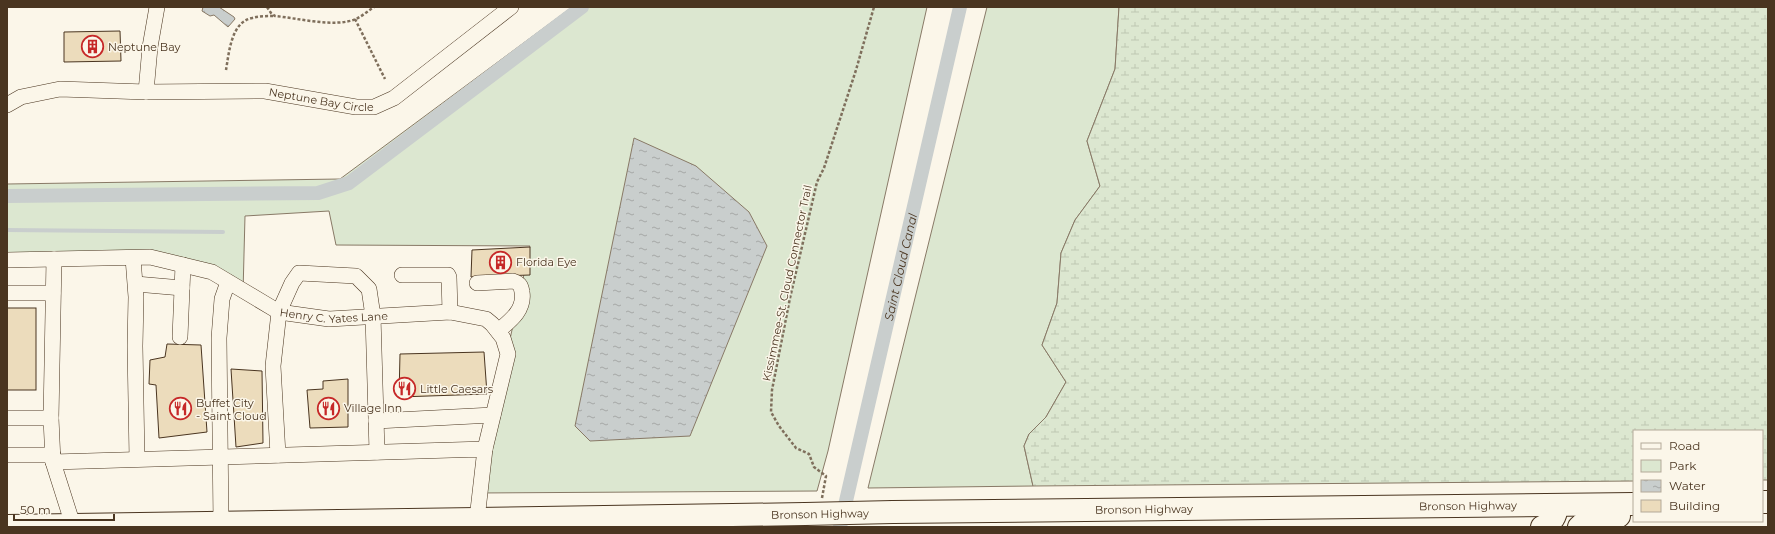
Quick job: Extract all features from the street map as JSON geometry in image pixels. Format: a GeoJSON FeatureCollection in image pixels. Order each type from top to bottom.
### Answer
{"type":"FeatureCollection","features":[{"type":"Feature","properties":{"kind":"highway","name":"Bronson Highway"},"geometry":{"type":"LineString","coordinates":[[7,526],[221,523],[474,523],[893,512],[1633,504]]}},
{"type":"Feature","properties":{"kind":"highway"},"geometry":{"type":"LineString","coordinates":[[1542,527],[1550,523],[1556,515],[1557,505]]}},
{"type":"Feature","properties":{"kind":"highway"},"geometry":{"type":"LineString","coordinates":[[1072,527],[1118,510]]}},
{"type":"Feature","properties":{"kind":"highway"},"geometry":{"type":"LineString","coordinates":[[1579,527],[1584,522],[1596,516],[1633,516]]}},
{"type":"Feature","properties":{"kind":"street"},"geometry":{"type":"LineString","coordinates":[[146,92],[150,47],[157,7]]}},
{"type":"Feature","properties":{"kind":"street","name":"Neptune Bay Circle"},"geometry":{"type":"LineString","coordinates":[[7,105],[21,97],[60,90],[146,92],[265,91],[356,107],[374,107],[394,98],[511,7]]}},
{"type":"Feature","properties":{"kind":"street","name":"Henry C. Yates Lane"},"geometry":{"type":"LineString","coordinates":[[7,260],[150,257],[212,272],[279,312],[329,319],[450,312],[486,319],[498,331],[508,354],[485,448],[474,523]]}},
{"type":"Feature","properties":{"kind":"street"},"geometry":{"type":"LineString","coordinates":[[133,258],[136,284],[137,459]]}},
{"type":"Feature","properties":{"kind":"street"},"geometry":{"type":"LineString","coordinates":[[54,260],[50,418],[53,458],[72,526]]}},
{"type":"Feature","properties":{"kind":"street"},"geometry":{"type":"LineString","coordinates":[[180,337],[183,266]]}},
{"type":"Feature","properties":{"kind":"street"},"geometry":{"type":"LineString","coordinates":[[278,455],[273,366],[279,312],[292,283],[299,273],[356,276],[369,289],[373,316],[377,452]]}},
{"type":"Feature","properties":{"kind":"street"},"geometry":{"type":"LineString","coordinates":[[402,275],[448,275],[450,312]]}},
{"type":"Feature","properties":{"kind":"street"},"geometry":{"type":"LineString","coordinates":[[477,284],[513,281],[518,282],[520,286],[523,298],[518,312],[498,331]]}},
{"type":"Feature","properties":{"kind":"street"},"geometry":{"type":"LineString","coordinates":[[221,523],[218,338],[222,299],[228,282]]}},
{"type":"Feature","properties":{"kind":"street"},"geometry":{"type":"LineString","coordinates":[[136,284],[182,288]]}},
{"type":"Feature","properties":{"kind":"street"},"geometry":{"type":"LineString","coordinates":[[7,293],[53,293]]}},
{"type":"Feature","properties":{"kind":"street"},"geometry":{"type":"LineString","coordinates":[[376,421],[493,415]]}},
{"type":"Feature","properties":{"kind":"street"},"geometry":{"type":"LineString","coordinates":[[7,418],[50,418]]}},
{"type":"Feature","properties":{"kind":"street"},"geometry":{"type":"LineString","coordinates":[[7,455],[53,458],[137,459],[485,448]]}},
{"type":"Feature","properties":{"kind":"path"},"geometry":{"type":"LineString","coordinates":[[267,7],[274,16]]}},
{"type":"Feature","properties":{"kind":"path"},"geometry":{"type":"LineString","coordinates":[[226,70],[231,43],[239,26],[245,20],[274,16],[314,21],[342,22],[355,19],[374,7]]}},
{"type":"Feature","properties":{"kind":"path","name":"Kissimmee-St. Cloud Connector Trail"},"geometry":{"type":"LineString","coordinates":[[826,476],[814,467],[809,454],[796,448],[779,426],[771,412],[772,390],[790,298],[817,182],[827,160],[856,70],[874,7]]}},
{"type":"Feature","properties":{"kind":"path"},"geometry":{"type":"LineString","coordinates":[[355,19],[385,79]]}},
{"type":"Feature","properties":{"kind":"green space"},"geometry":{"type":"Polygon","coordinates":[[[572,7],[927,7],[828,451],[817,491],[477,493],[530,246],[336,245],[329,211],[245,216],[243,293],[181,259],[7,263],[7,184],[340,179],[572,7]]]}},
{"type":"Feature","properties":{"kind":"green space"},"geometry":{"type":"Polygon","coordinates":[[[987,7],[1119,7],[1115,69],[1087,141],[1100,186],[1075,220],[1061,253],[1057,303],[1042,345],[1066,382],[1046,417],[1029,434],[1024,446],[1033,486],[868,488],[987,7]]]}},
{"type":"Feature","properties":{"kind":"green space"},"geometry":{"type":"Polygon","coordinates":[[[1119,7],[1768,7],[1768,480],[1763,480],[1763,430],[1633,430],[1633,481],[1033,486],[1024,446],[1029,434],[1046,417],[1066,382],[1042,345],[1057,303],[1061,253],[1075,220],[1100,186],[1087,141],[1115,69],[1119,7]]]}},
{"type":"Feature","properties":{"kind":"water"},"geometry":{"type":"Polygon","coordinates":[[[203,7],[219,7],[235,19],[228,27],[214,15],[210,16],[202,11],[203,7]]]}},
{"type":"Feature","properties":{"kind":"water"},"geometry":{"type":"Polygon","coordinates":[[[634,138],[696,166],[749,212],[767,246],[690,436],[590,441],[575,426],[634,138]]]}},
{"type":"Feature","properties":{"kind":"building","name":"Neptune Bay"},"geometry":{"type":"Polygon","coordinates":[[[120,31],[121,61],[64,62],[64,32],[120,31]]]}},
{"type":"Feature","properties":{"kind":"building","name":"Florida Eye"},"geometry":{"type":"Polygon","coordinates":[[[530,247],[530,275],[471,277],[472,250],[530,247]]]}},
{"type":"Feature","properties":{"kind":"building"},"geometry":{"type":"Polygon","coordinates":[[[7,308],[36,308],[36,390],[7,390],[7,308]]]}},
{"type":"Feature","properties":{"kind":"building","name":"Buffet City - Saint Cloud"},"geometry":{"type":"Polygon","coordinates":[[[167,344],[201,345],[207,432],[159,438],[156,385],[149,384],[150,360],[165,357],[167,344]]]}},
{"type":"Feature","properties":{"kind":"building"},"geometry":{"type":"Polygon","coordinates":[[[484,352],[487,394],[399,397],[400,354],[484,352]]]}},
{"type":"Feature","properties":{"kind":"building"},"geometry":{"type":"Polygon","coordinates":[[[231,369],[262,371],[263,443],[236,447],[231,369]]]}},
{"type":"Feature","properties":{"kind":"building","name":"Village Inn"},"geometry":{"type":"Polygon","coordinates":[[[348,379],[348,427],[310,428],[307,390],[323,389],[323,381],[348,379]]]}},
{"type":"Feature","properties":{"kind":"waterway"},"geometry":{"type":"LineString","coordinates":[[7,196],[318,193],[349,183],[582,7]]}},
{"type":"Feature","properties":{"kind":"waterway","name":"Saint Cloud Canal"},"geometry":{"type":"LineString","coordinates":[[840,527],[960,7]]}},
{"type":"Feature","properties":{"kind":"waterway"},"geometry":{"type":"LineString","coordinates":[[7,230],[223,232]]}},
{"type":"Feature","properties":{"kind":"place","name":"Neptune Bay"},"geometry":{"type":"Point","coordinates":[92,47]}},
{"type":"Feature","properties":{"kind":"place","name":"Florida Eye"},"geometry":{"type":"Point","coordinates":[501,262]}},
{"type":"Feature","properties":{"kind":"place","name":"Little Caesars"},"geometry":{"type":"Point","coordinates":[405,389]}},
{"type":"Feature","properties":{"kind":"place","name":"Village Inn"},"geometry":{"type":"Point","coordinates":[328,408]}},
{"type":"Feature","properties":{"kind":"place","name":"Buffet City - Saint Cloud"},"geometry":{"type":"Point","coordinates":[181,409]}}]}
